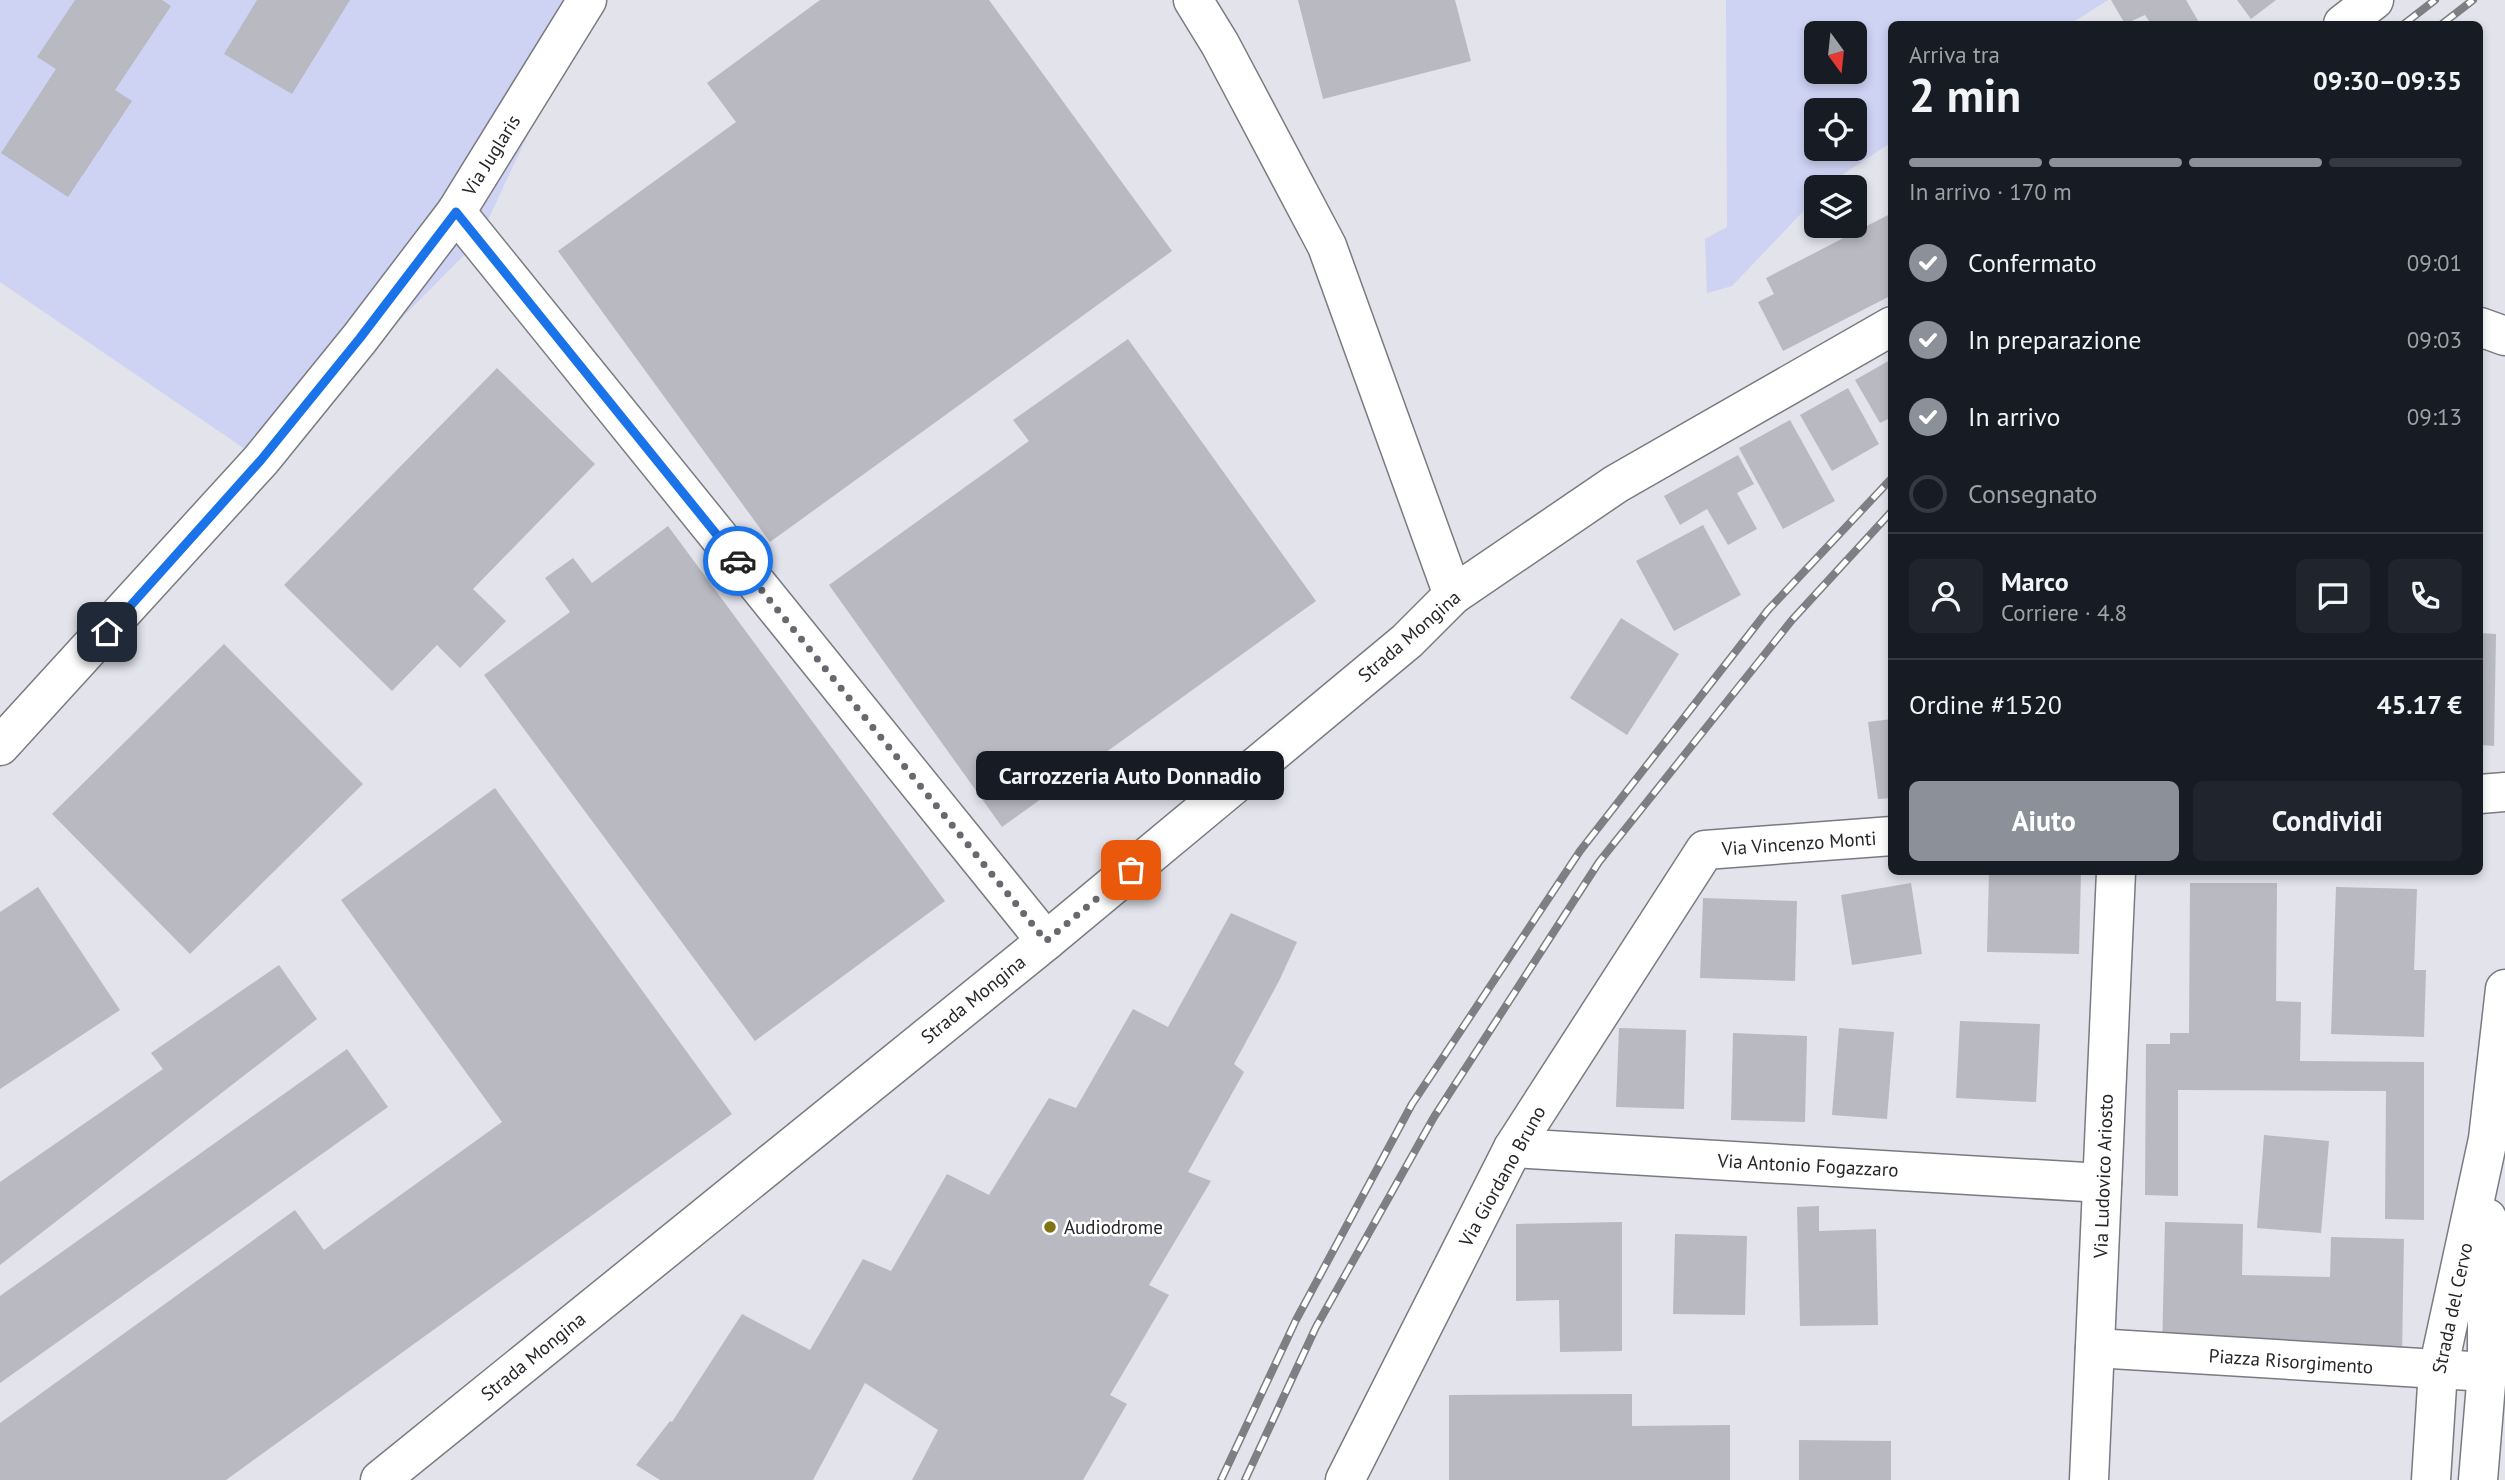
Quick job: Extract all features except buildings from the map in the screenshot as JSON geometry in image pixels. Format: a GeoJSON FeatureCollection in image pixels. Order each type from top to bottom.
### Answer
{"type":"FeatureCollection","features":[{"type":"Feature","properties":{"kind":"street","name":"Via Juglaris"},"geometry":{"type":"LineString","coordinates":[[0,746],[107,632],[261,460],[360,338],[456,212],[587,0]]}},
{"type":"Feature","properties":{"kind":"street"},"geometry":{"type":"LineString","coordinates":[[1193,0],[1220,44],[1327,247],[1453,595]]}},
{"type":"Feature","properties":{"kind":"street"},"geometry":{"type":"LineString","coordinates":[[2347,21],[2374,0]]}},
{"type":"Feature","properties":{"kind":"street"},"geometry":{"type":"LineString","coordinates":[[456,212],[1046,941]]}},
{"type":"Feature","properties":{"kind":"street","name":"Strada Mongina"},"geometry":{"type":"LineString","coordinates":[[380,1480],[1046,941],[1407,641],[1453,595],[1616,484],[1888,328]]}},
{"type":"Feature","properties":{"kind":"street"},"geometry":{"type":"LineString","coordinates":[[2483,328],[2505,336]]}},
{"type":"Feature","properties":{"kind":"street"},"geometry":{"type":"LineString","coordinates":[[2483,794],[2505,792]]}},
{"type":"Feature","properties":{"kind":"street","name":"Via Vincenzo Monti"},"geometry":{"type":"LineString","coordinates":[[1705,850],[1888,836]]}},
{"type":"Feature","properties":{"kind":"street","name":"Via Giordano Bruno"},"geometry":{"type":"LineString","coordinates":[[1345,1480],[1513,1148],[1705,850]]}},
{"type":"Feature","properties":{"kind":"street","name":"Via Ludovico Ariosto"},"geometry":{"type":"LineString","coordinates":[[2089,1480],[2116,875]]}},
{"type":"Feature","properties":{"kind":"street","name":"Strada del Cervo"},"geometry":{"type":"LineString","coordinates":[[2431,1480],[2438,1370],[2487,1139],[2505,989]]}},
{"type":"Feature","properties":{"kind":"street","name":"Strada del Cervo"},"geometry":{"type":"LineString","coordinates":[[2487,1139],[2488,1467]]}},
{"type":"Feature","properties":{"kind":"street","name":"Via Antonio Fogazzaro"},"geometry":{"type":"LineString","coordinates":[[1513,1148],[2102,1183]]}},
{"type":"Feature","properties":{"kind":"street","name":"Piazza Risorgimento"},"geometry":{"type":"LineString","coordinates":[[2095,1348],[2487,1371]]}},
{"type":"Feature","properties":{"kind":"shaded area"},"geometry":{"type":"Polygon","coordinates":[[[0,0],[591,0],[478,241],[261,460],[0,282],[0,0]]]}},
{"type":"Feature","properties":{"kind":"shaded area"},"geometry":{"type":"Polygon","coordinates":[[[1726,0],[2108,0],[2075,21],[1888,21],[1888,145],[1867,159],[1867,98],[1804,98],[1804,161],[1863,161],[1842,175],[1804,175],[1804,211],[1732,286],[1707,293],[1705,239],[1727,227],[1726,0]]]}},
{"type":"Feature","properties":{"kind":"railway"},"geometry":{"type":"LineString","coordinates":[[2408,21],[2435,0]]}},
{"type":"Feature","properties":{"kind":"railway"},"geometry":{"type":"LineString","coordinates":[[2446,21],[2473,0]]}},
{"type":"Feature","properties":{"kind":"railway"},"geometry":{"type":"LineString","coordinates":[[1221,1480],[1296,1320],[1412,1104],[1580,851],[1768,610],[1888,482]]}},
{"type":"Feature","properties":{"kind":"railway"},"geometry":{"type":"LineString","coordinates":[[1245,1480],[1316,1327],[1434,1117],[1599,862],[1792,620],[1888,515]]}},
{"type":"Feature","properties":{"kind":"way so far"},"geometry":{"type":"LineString","coordinates":[[738,561],[1046,941],[1131,870]]}},
{"type":"Feature","properties":{"kind":"place","name":"Carrozzeria Auto Donnadio"},"geometry":{"type":"Point","coordinates":[1131,870]}},
{"type":"Feature","properties":{"kind":"place","name":"Audiodrome"},"geometry":{"type":"Point","coordinates":[1050,1227]}},
{"type":"Feature","properties":{"kind":"route"},"geometry":{"type":"LineString","coordinates":[[107,632],[261,460],[360,338],[456,212],[738,561]]}}]}
